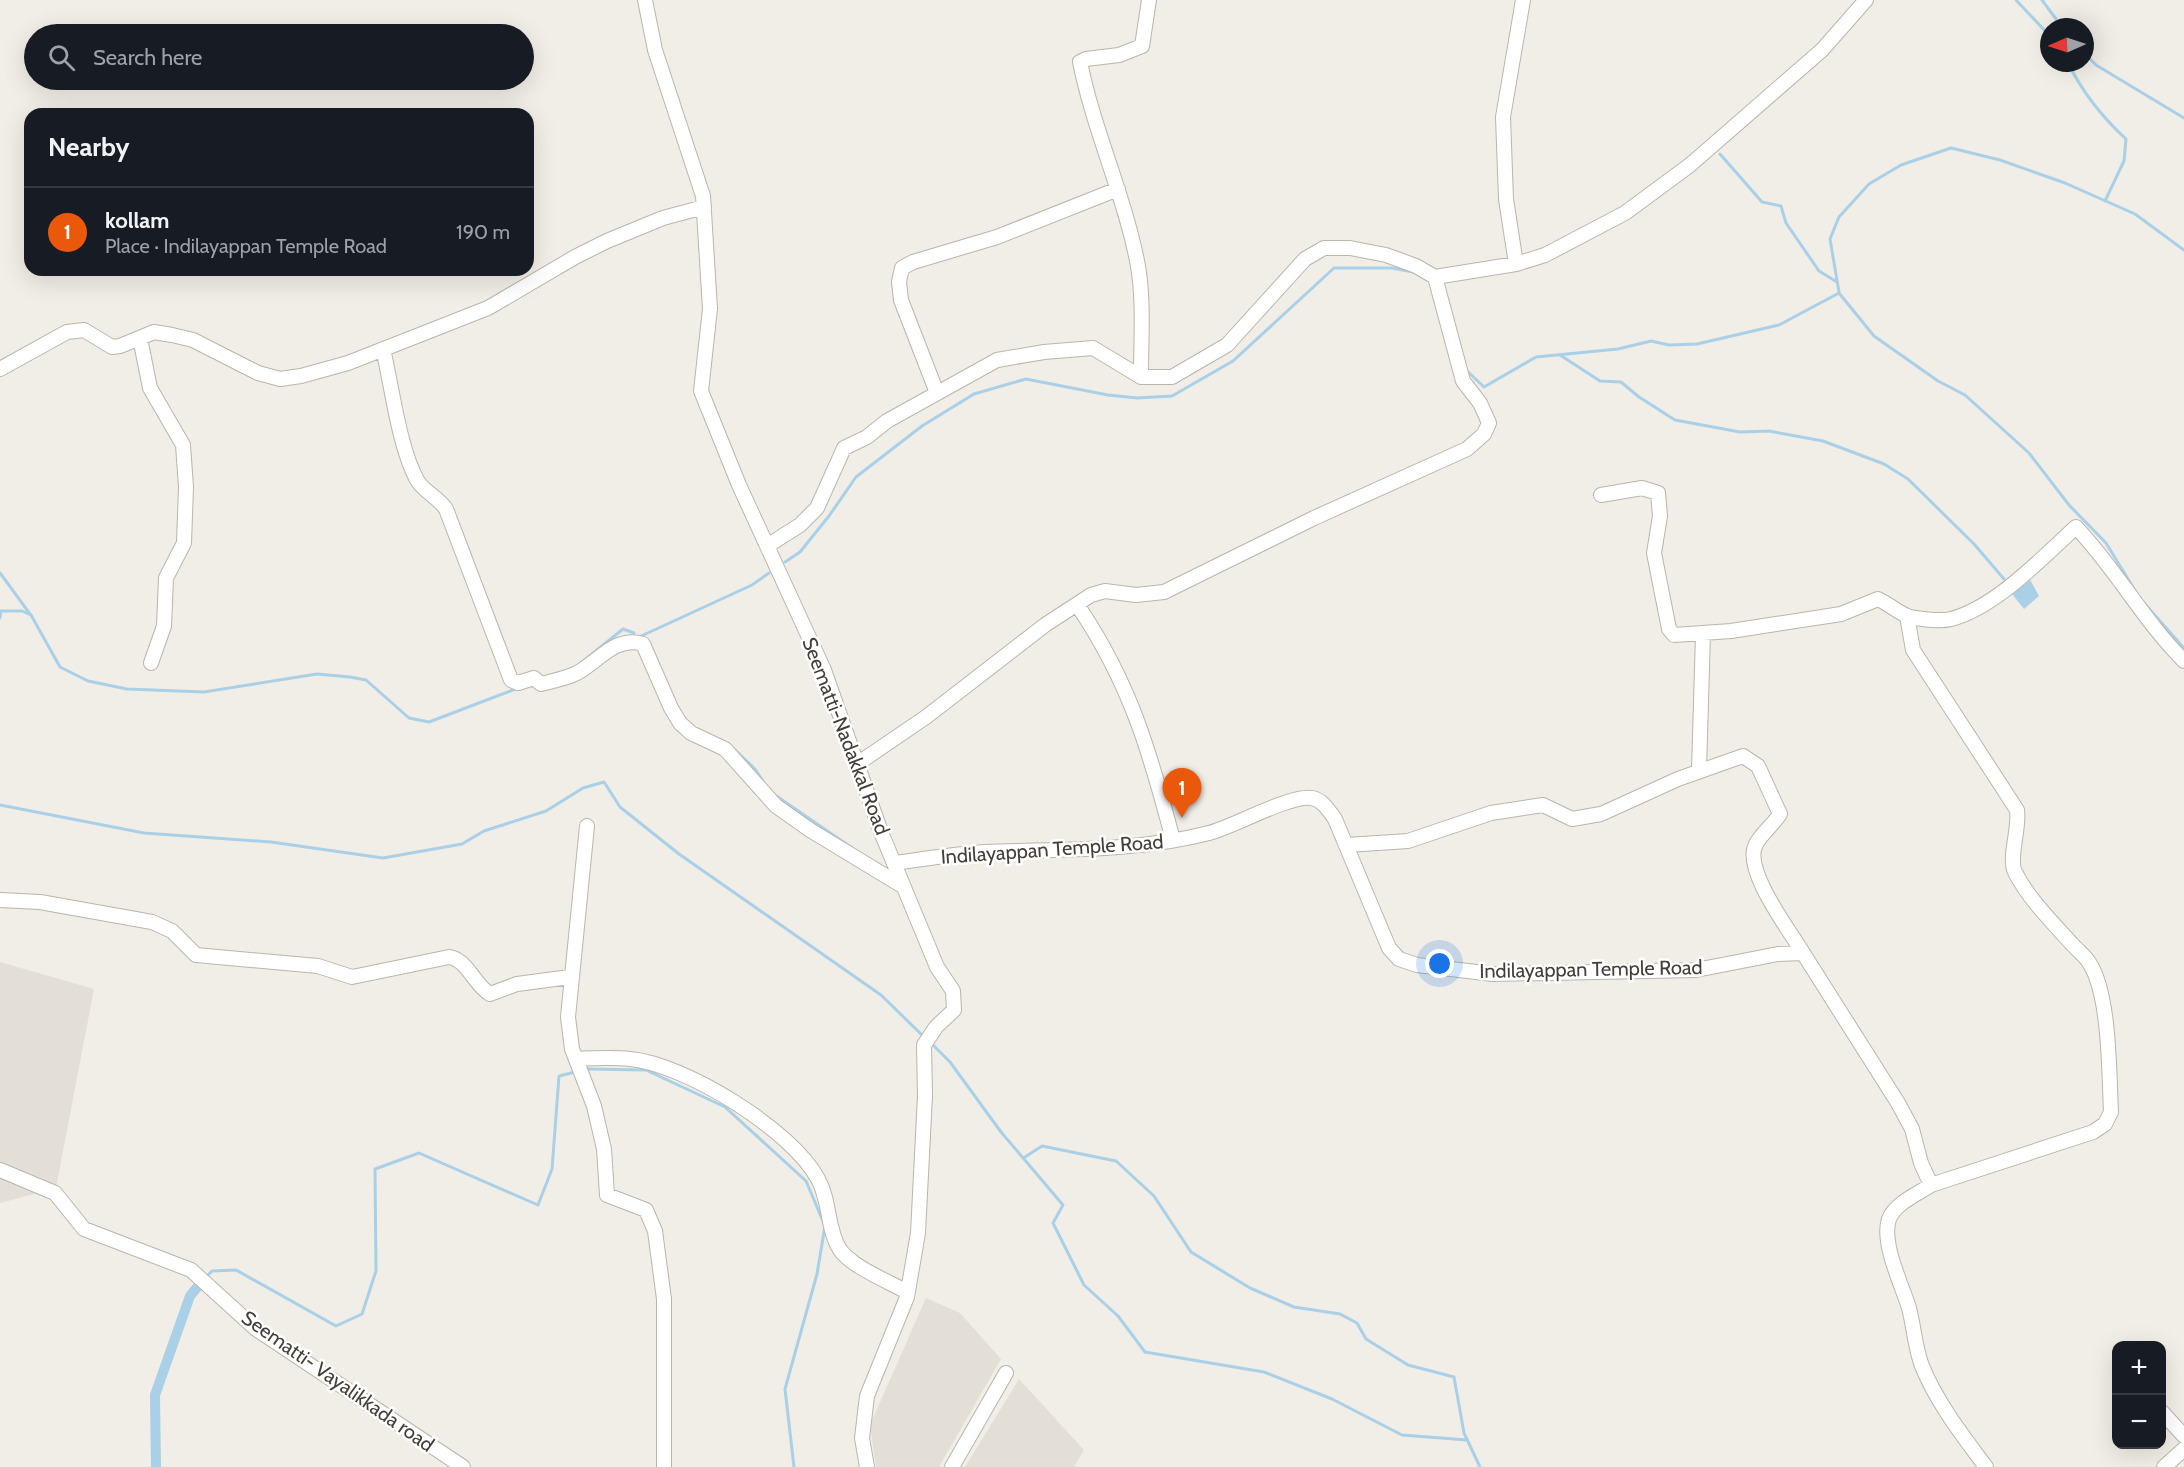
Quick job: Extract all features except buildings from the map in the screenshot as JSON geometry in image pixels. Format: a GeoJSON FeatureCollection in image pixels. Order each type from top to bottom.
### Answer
{"type":"FeatureCollection","features":[{"type":"Feature","properties":{"kind":"street","name":"Seematti-Nadakkal Road"},"geometry":{"type":"LineString","coordinates":[[645,0],[655,50],[703,196],[710,309],[701,391],[767,546],[824,670],[894,863],[938,967],[953,991],[954,1010],[936,1028],[924,1045],[926,1096],[918,1233],[908,1292],[867,1396],[862,1438],[867,1467]]}},
{"type":"Feature","properties":{"kind":"street"},"geometry":{"type":"LineString","coordinates":[[1141,376],[1141,309],[1138,267],[1118,189],[1087,100],[1080,62],[1086,59],[1119,55],[1142,46],[1149,0]]}},
{"type":"Feature","properties":{"kind":"street"},"geometry":{"type":"LineString","coordinates":[[1516,264],[1506,199],[1503,117],[1523,0]]}},
{"type":"Feature","properties":{"kind":"street"},"geometry":{"type":"LineString","coordinates":[[767,546],[800,525],[817,508],[844,448],[997,360],[1044,352],[1093,348],[1141,376],[1172,377],[1227,345],[1305,259],[1324,248],[1350,248],[1386,255],[1416,266],[1435,278],[1516,264],[1545,255],[1625,213],[1690,165],[1822,50],[1866,0]]}},
{"type":"Feature","properties":{"kind":"street"},"geometry":{"type":"LineString","coordinates":[[937,393],[901,300],[899,282],[902,268],[913,262],[997,237],[1118,189]]}},
{"type":"Feature","properties":{"kind":"street"},"geometry":{"type":"LineString","coordinates":[[0,369],[67,332],[76,330],[90,332],[112,347],[154,332],[193,340],[258,373],[280,379],[348,363],[488,308],[575,257],[663,218],[704,207]]}},
{"type":"Feature","properties":{"kind":"street"},"geometry":{"type":"LineString","coordinates":[[857,764],[926,717],[1045,625],[1092,596],[1105,591],[1136,596],[1164,592],[1314,518],[1467,449],[1484,434],[1489,423],[1480,403],[1462,381],[1435,278]]}},
{"type":"Feature","properties":{"kind":"street"},"geometry":{"type":"LineString","coordinates":[[140,338],[150,388],[183,446],[186,487],[184,543],[166,578],[164,626],[151,663]]}},
{"type":"Feature","properties":{"kind":"street"},"geometry":{"type":"LineString","coordinates":[[383,349],[408,457],[418,482],[437,496],[446,509],[511,680],[518,683],[534,678],[541,684],[577,673],[626,641],[643,644],[680,723],[691,733],[725,749],[769,798],[793,818],[904,887]]}},
{"type":"Feature","properties":{"kind":"street"},"geometry":{"type":"LineString","coordinates":[[1601,495],[1642,488],[1658,493],[1660,516],[1654,554],[1669,629],[1674,635],[1703,634],[1841,614],[1878,599],[1907,616],[1948,620],[1962,616],[1991,599],[2034,566],[2076,527],[2104,557],[2156,633],[2184,661]]}},
{"type":"Feature","properties":{"kind":"street"},"geometry":{"type":"LineString","coordinates":[[1078,606],[1106,646],[1126,692],[1148,747],[1173,840]]}},
{"type":"Feature","properties":{"kind":"street"},"geometry":{"type":"LineString","coordinates":[[1907,616],[1913,650],[2017,810],[2019,823],[2013,871],[2045,913],[2090,964],[2098,983],[2105,1024],[2111,1112],[2105,1124],[2093,1132],[1931,1185],[1901,1205],[1890,1217],[1887,1227],[1891,1252],[1908,1307],[1922,1365],[1954,1423],[1986,1467]]}},
{"type":"Feature","properties":{"kind":"street"},"geometry":{"type":"LineString","coordinates":[[1699,770],[1703,634]]}},
{"type":"Feature","properties":{"kind":"street"},"geometry":{"type":"LineString","coordinates":[[1347,845],[1408,841],[1491,813],[1543,806],[1572,819],[1600,814],[1699,770],[1743,756],[1758,766],[1780,814],[1756,844],[1754,856],[1757,876],[1898,1103],[1912,1129],[1921,1163],[1931,1185]]}},
{"type":"Feature","properties":{"kind":"street","name":"Indilayappan Temple Road"},"geometry":{"type":"LineString","coordinates":[[894,863],[982,852],[1107,848],[1173,840],[1210,833],[1295,800],[1312,798],[1324,804],[1335,819],[1389,948],[1399,959],[1417,965],[1493,974],[1696,970],[1778,954],[1803,953]]}},
{"type":"Feature","properties":{"kind":"street"},"geometry":{"type":"LineString","coordinates":[[587,826],[567,1017],[572,1049],[594,1106],[604,1149],[608,1195],[646,1210],[655,1231],[664,1299],[664,1467]]}},
{"type":"Feature","properties":{"kind":"street"},"geometry":{"type":"LineString","coordinates":[[0,900],[40,902],[152,922],[172,931],[195,955],[318,966],[352,977],[449,957],[459,961],[483,990],[490,994],[517,984],[570,977]]}},
{"type":"Feature","properties":{"kind":"street"},"geometry":{"type":"LineString","coordinates":[[576,1059],[632,1059],[665,1067],[721,1095],[764,1122],[807,1163],[819,1179],[839,1248],[849,1259],[908,1292]]}},
{"type":"Feature","properties":{"kind":"street","name":"Seematti- Vayalikkada road"},"geometry":{"type":"LineString","coordinates":[[0,1170],[55,1193],[84,1229],[191,1270],[256,1329],[463,1467]]}},
{"type":"Feature","properties":{"kind":"street"},"geometry":{"type":"LineString","coordinates":[[952,1467],[1006,1373]]}},
{"type":"Feature","properties":{"kind":"street"},"geometry":{"type":"LineString","coordinates":[[2166,1416],[2184,1436]]}},
{"type":"Feature","properties":{"kind":"street"},"geometry":{"type":"LineString","coordinates":[[2164,1467],[2184,1449]]}},
{"type":"Feature","properties":{"kind":"shaded area"},"geometry":{"type":"Polygon","coordinates":[[[0,962],[94,989],[56,1188],[0,1203],[0,962]]]}},
{"type":"Feature","properties":{"kind":"shaded area"},"geometry":{"type":"Polygon","coordinates":[[[926,1298],[960,1313],[1001,1359],[939,1467],[876,1467],[870,1425],[926,1298]]]}},
{"type":"Feature","properties":{"kind":"shaded area"},"geometry":{"type":"Polygon","coordinates":[[[1019,1379],[1084,1450],[1074,1467],[965,1467],[1019,1379]]]}},
{"type":"Feature","properties":{"kind":"water"},"geometry":{"type":"Polygon","coordinates":[[[2028,576],[2039,596],[2024,609],[2009,590],[2028,576]]]}},
{"type":"Feature","properties":{"kind":"waterway"},"geometry":{"type":"LineString","coordinates":[[2016,0],[2040,25]]}},
{"type":"Feature","properties":{"kind":"waterway"},"geometry":{"type":"LineString","coordinates":[[2042,0],[2055,18]]}},
{"type":"Feature","properties":{"kind":"waterway"},"geometry":{"type":"LineString","coordinates":[[2094,63],[2184,118]]}},
{"type":"Feature","properties":{"kind":"waterway"},"geometry":{"type":"LineString","coordinates":[[2073,72],[2094,104],[2126,139],[2124,161],[2105,201]]}},
{"type":"Feature","properties":{"kind":"waterway"},"geometry":{"type":"LineString","coordinates":[[1839,292],[1830,239],[1839,217],[1869,184],[1901,165],[1951,148],[2000,160],[2065,183],[2135,214],[2184,250]]}},
{"type":"Feature","properties":{"kind":"waterway"},"geometry":{"type":"LineString","coordinates":[[1720,154],[1762,202],[1781,206],[1786,223],[1819,271],[1837,282]]}},
{"type":"Feature","properties":{"kind":"waterway"},"geometry":{"type":"LineString","coordinates":[[785,562],[800,552],[856,477],[922,426],[974,394],[1026,379],[1108,395],[1137,398],[1172,396],[1233,361],[1334,268],[1392,268],[1413,272]]}},
{"type":"Feature","properties":{"kind":"waterway"},"geometry":{"type":"LineString","coordinates":[[1465,369],[1484,387],[1536,357],[1618,349],[1651,341],[1669,345],[1697,344],[1779,325],[1839,293],[1874,336],[1938,381],[1965,395],[2029,453],[2069,505],[2106,543],[2139,597]]}},
{"type":"Feature","properties":{"kind":"waterway"},"geometry":{"type":"LineString","coordinates":[[1560,355],[1600,381],[1621,382],[1639,397],[1675,420],[1740,432],[1769,431],[1823,441],[1884,464],[1908,479],[1974,544],[2004,579]]}},
{"type":"Feature","properties":{"kind":"waterway"},"geometry":{"type":"LineString","coordinates":[[0,573],[30,614]]}},
{"type":"Feature","properties":{"kind":"waterway"},"geometry":{"type":"LineString","coordinates":[[639,637],[752,585],[769,573]]}},
{"type":"Feature","properties":{"kind":"waterway"},"geometry":{"type":"LineString","coordinates":[[2143,602],[2184,648]]}},
{"type":"Feature","properties":{"kind":"waterway"},"geometry":{"type":"LineString","coordinates":[[0,611],[22,611],[31,615],[60,667],[88,681],[127,689],[204,692],[317,674],[350,677],[366,680],[409,718],[429,722],[518,688]]}},
{"type":"Feature","properties":{"kind":"waterway"},"geometry":{"type":"LineString","coordinates":[[0,618],[1,611]]}},
{"type":"Feature","properties":{"kind":"waterway"},"geometry":{"type":"LineString","coordinates":[[576,667],[623,629],[634,633]]}},
{"type":"Feature","properties":{"kind":"waterway"},"geometry":{"type":"LineString","coordinates":[[651,647],[657,660]]}},
{"type":"Feature","properties":{"kind":"waterway"},"geometry":{"type":"LineString","coordinates":[[733,748],[755,769],[764,783]]}},
{"type":"Feature","properties":{"kind":"waterway"},"geometry":{"type":"LineString","coordinates":[[0,805],[144,833],[271,842],[383,858],[462,844],[484,831],[546,811],[583,788],[604,782],[620,807],[679,854],[881,995],[921,1034]]}},
{"type":"Feature","properties":{"kind":"waterway"},"geometry":{"type":"LineString","coordinates":[[772,793],[858,852]]}},
{"type":"Feature","properties":{"kind":"waterway"},"geometry":{"type":"LineString","coordinates":[[934,1046],[950,1062],[1001,1132],[1063,1205],[1053,1223],[1084,1285],[1118,1316],[1145,1352],[1264,1372],[1332,1399],[1402,1435],[1467,1440]]}},
{"type":"Feature","properties":{"kind":"waterway"},"geometry":{"type":"LineString","coordinates":[[588,1069],[646,1070],[725,1107],[806,1181],[825,1226],[817,1274],[785,1389],[794,1467]]}},
{"type":"Feature","properties":{"kind":"waterway"},"geometry":{"type":"LineString","coordinates":[[207,1276],[212,1271],[236,1270],[336,1326],[362,1314],[376,1271],[375,1169],[419,1153],[538,1205],[552,1169],[559,1076],[575,1072]]}},
{"type":"Feature","properties":{"kind":"waterway"},"geometry":{"type":"LineString","coordinates":[[1025,1157],[1042,1146],[1116,1161],[1154,1196],[1191,1252],[1250,1288],[1294,1307],[1340,1314],[1357,1323],[1366,1339],[1408,1365],[1454,1377],[1464,1433],[1480,1467]]}},
{"type":"Feature","properties":{"kind":"waterway"},"geometry":{"type":"LineString","coordinates":[[156,1467],[155,1395],[190,1296],[199,1285]]}},
{"type":"Feature","properties":{"kind":"place","name":"kollam"},"geometry":{"type":"Point","coordinates":[1182,818]}}]}
